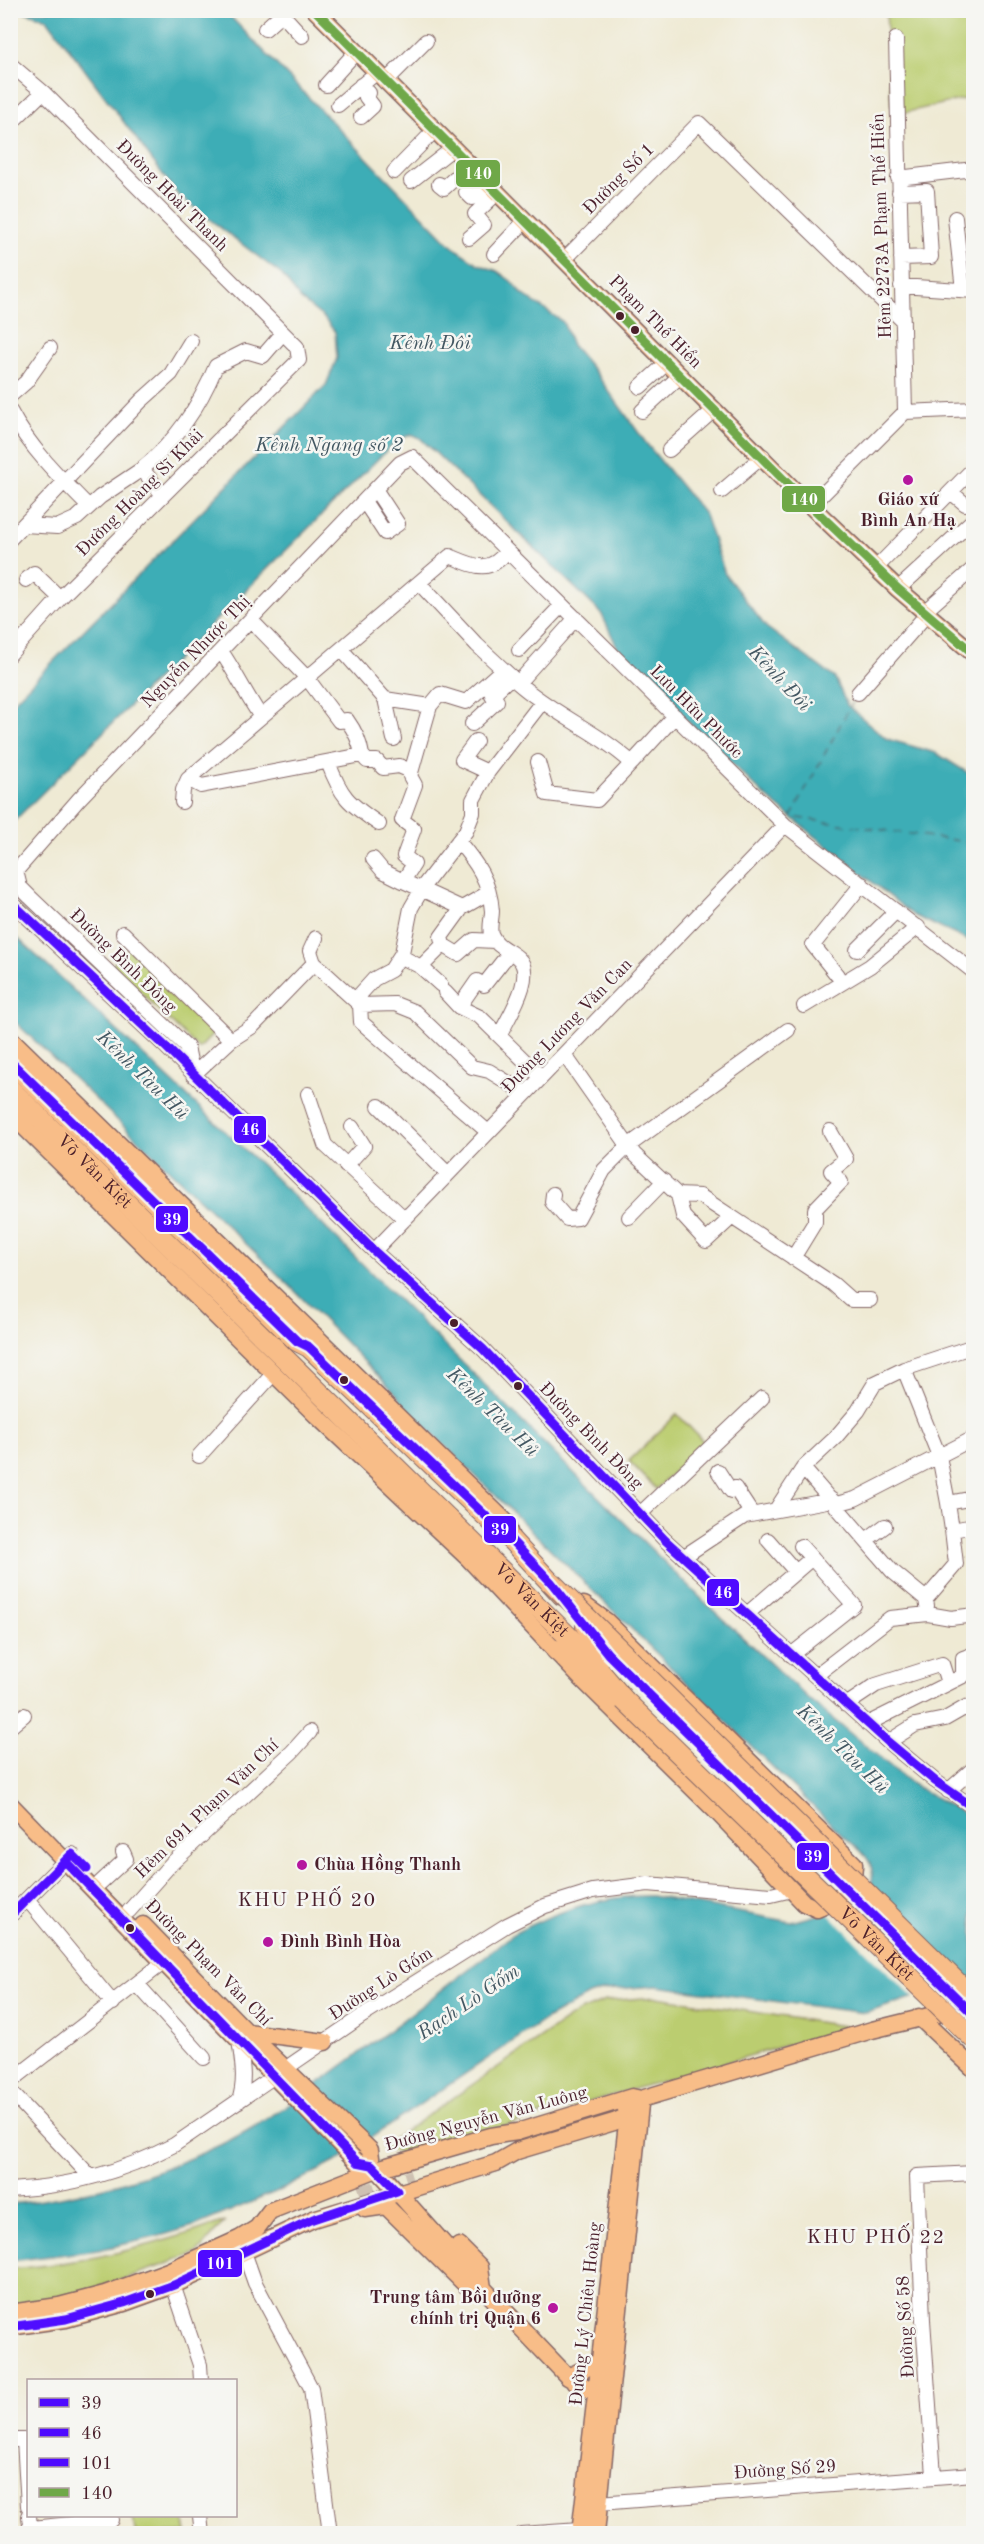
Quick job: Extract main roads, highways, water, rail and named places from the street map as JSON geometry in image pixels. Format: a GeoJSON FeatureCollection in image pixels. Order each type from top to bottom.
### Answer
{"type":"FeatureCollection","features":[{"type":"Feature","properties":{"kind":"highway","name":"Võ Văn Kiệt"},"geometry":{"type":"LineString","coordinates":[[10,1061],[297,1341],[309,1347],[512,1541],[551,1582],[608,1654],[974,2014]]}},
{"type":"Feature","properties":{"kind":"highway","name":"Võ Văn Kiệt"},"geometry":{"type":"LineString","coordinates":[[10,1089],[578,1646],[624,1700],[974,2039]]}},
{"type":"Feature","properties":{"kind":"highway"},"geometry":{"type":"LineString","coordinates":[[551,1582],[974,1999]]}},
{"type":"Feature","properties":{"kind":"highway"},"geometry":{"type":"LineString","coordinates":[[556,1650],[608,1691],[624,1700]]}},
{"type":"Feature","properties":{"kind":"main road","name":"Phạm Thế Hiển"},"geometry":{"type":"LineString","coordinates":[[315,10],[811,506],[898,589],[974,654]]}},
{"type":"Feature","properties":{"kind":"main road","name":"Võ Văn Kiệt"},"geometry":{"type":"LineString","coordinates":[[10,1038],[505,1521],[512,1541]]}},
{"type":"Feature","properties":{"kind":"main road","name":"Võ Văn Kiệt"},"geometry":{"type":"LineString","coordinates":[[10,1049],[304,1335],[309,1347]]}},
{"type":"Feature","properties":{"kind":"main road","name":"Võ Văn Kiệt"},"geometry":{"type":"LineString","coordinates":[[10,1113],[274,1373],[468,1558],[580,1677],[792,1890],[810,1907],[826,1906],[836,1899],[853,1881],[854,1864],[606,1621],[551,1582]]}},
{"type":"Feature","properties":{"kind":"main road","name":"Đường Phạm Văn Chí"},"geometry":{"type":"LineString","coordinates":[[10,1790],[163,1963],[243,2036],[369,2161],[483,2288],[568,2377],[603,2399]]}},
{"type":"Feature","properties":{"kind":"main road","name":"Đường Phạm Văn Chí"},"geometry":{"type":"LineString","coordinates":[[10,1804],[129,1911],[243,2036]]}},
{"type":"Feature","properties":{"kind":"main road","name":"Đường Nguyễn Văn Luông"},"geometry":{"type":"LineString","coordinates":[[10,2327],[96,2312],[171,2278],[244,2252],[259,2235],[270,2211],[369,2161],[633,2106],[919,2017],[974,2004]]}},
{"type":"Feature","properties":{"kind":"main road"},"geometry":{"type":"LineString","coordinates":[[919,2017],[974,2069]]}},
{"type":"Feature","properties":{"kind":"main road"},"geometry":{"type":"LineString","coordinates":[[243,2036],[325,2042]]}},
{"type":"Feature","properties":{"kind":"main road","name":"Đường Nguyễn Văn Luông"},"geometry":{"type":"LineString","coordinates":[[10,2313],[58,2306],[171,2278],[239,2239],[259,2235],[496,2163],[517,2151],[614,2122],[633,2106]]}},
{"type":"Feature","properties":{"kind":"main road","name":"Đường Lý Chiêu Hoàng"},"geometry":{"type":"LineString","coordinates":[[587,2533],[599,2503],[603,2399],[601,2361],[633,2106]]}},
{"type":"Feature","properties":{"kind":"main road","name":"Đường Lý Chiêu Hoàng"},"geometry":{"type":"LineString","coordinates":[[587,2533],[633,2106]]}},
{"type":"Feature","properties":{"kind":"main road"},"geometry":{"type":"LineString","coordinates":[[517,2132],[493,2146],[411,2174],[495,2151],[517,2151]]}},
{"type":"Feature","properties":{"kind":"main road"},"geometry":{"type":"LineString","coordinates":[[259,2235],[276,2241],[343,2215],[375,2206],[386,2206],[467,2286],[483,2288],[480,2267],[420,2207],[420,2199],[432,2189],[503,2167],[517,2151]]}},
{"type":"Feature","properties":{"kind":"main road"},"geometry":{"type":"LineString","coordinates":[[259,2235],[274,2232],[359,2190]]}},
{"type":"Feature","properties":{"kind":"main road"},"geometry":{"type":"LineString","coordinates":[[568,2377],[601,2361]]}},
{"type":"Feature","properties":{"kind":"water","name":"Kênh Đôi"},"geometry":{"type":"Polygon","coordinates":[[[22,11],[225,11],[452,246],[478,264],[497,271],[511,281],[521,293],[563,322],[572,345],[595,372],[646,443],[705,515],[725,574],[766,627],[835,678],[847,705],[887,739],[936,753],[973,776],[973,943],[913,915],[764,795],[623,659],[601,613],[420,438],[411,434],[395,442],[11,824],[11,704],[326,385],[337,358],[335,332],[324,318],[300,299],[282,275],[178,195],[47,19],[22,11]]]}},
{"type":"Feature","properties":{"kind":"water"},"geometry":{"type":"Polygon","coordinates":[[[10,931],[271,1174],[712,1609],[811,1701],[912,1784],[973,1819],[973,1982],[921,1995],[866,2013],[656,1986],[605,1990],[589,1995],[546,2019],[335,2162],[285,2188],[197,2225],[156,2237],[98,2250],[11,2261],[11,2204],[38,2201],[118,2184],[170,2166],[235,2138],[304,2093],[377,2040],[515,1933],[548,1917],[598,1901],[652,1896],[792,1922],[843,1908],[869,1893],[873,1874],[863,1854],[401,1403],[399,1397],[291,1287],[11,1018],[10,931]]]}},
{"type":"Feature","properties":{"kind":"tunnel"},"geometry":{"type":"LineString","coordinates":[[360,2194],[412,2178]]}},
{"type":"Feature","properties":{"kind":"place","name":"Giáo xứ Bình An Hạ"},"geometry":{"type":"Point","coordinates":[908,480]}},
{"type":"Feature","properties":{"kind":"place","name":"Chùa Hồng Thanh"},"geometry":{"type":"Point","coordinates":[302,1865]}},
{"type":"Feature","properties":{"kind":"place","name":"Đình Bình Hòa"},"geometry":{"type":"Point","coordinates":[268,1942]}},
{"type":"Feature","properties":{"kind":"place","name":"Trung tâm Bồi dưỡng chính trị Quận 6"},"geometry":{"type":"Point","coordinates":[553,2308]}},
{"type":"Feature","properties":{"kind":"district","name":"KHU PHỐ 20"},"geometry":{"type":"Point","coordinates":[307,1901]}},
{"type":"Feature","properties":{"kind":"district","name":"KHU PHỐ 22"},"geometry":{"type":"Point","coordinates":[876,2238]}},
{"type":"Feature","properties":{"kind":"water label","name":"Kênh Ngang số 2"},"geometry":{"type":"Point","coordinates":[329,446]}},
{"type":"Feature","properties":{"kind":"water label","name":"Kênh Tàu Hủ"},"geometry":{"type":"Point","coordinates":[142,1076]}},
{"type":"Feature","properties":{"kind":"water label","name":"Kênh Tàu Hủ"},"geometry":{"type":"Point","coordinates":[492,1413]}},
{"type":"Feature","properties":{"kind":"water label","name":"Kênh Tàu Hủ"},"geometry":{"type":"Point","coordinates":[842,1750]}},
{"type":"Feature","properties":{"kind":"water label","name":"Rạch Lò Gốm"},"geometry":{"type":"Point","coordinates":[469,2003]}}]}
